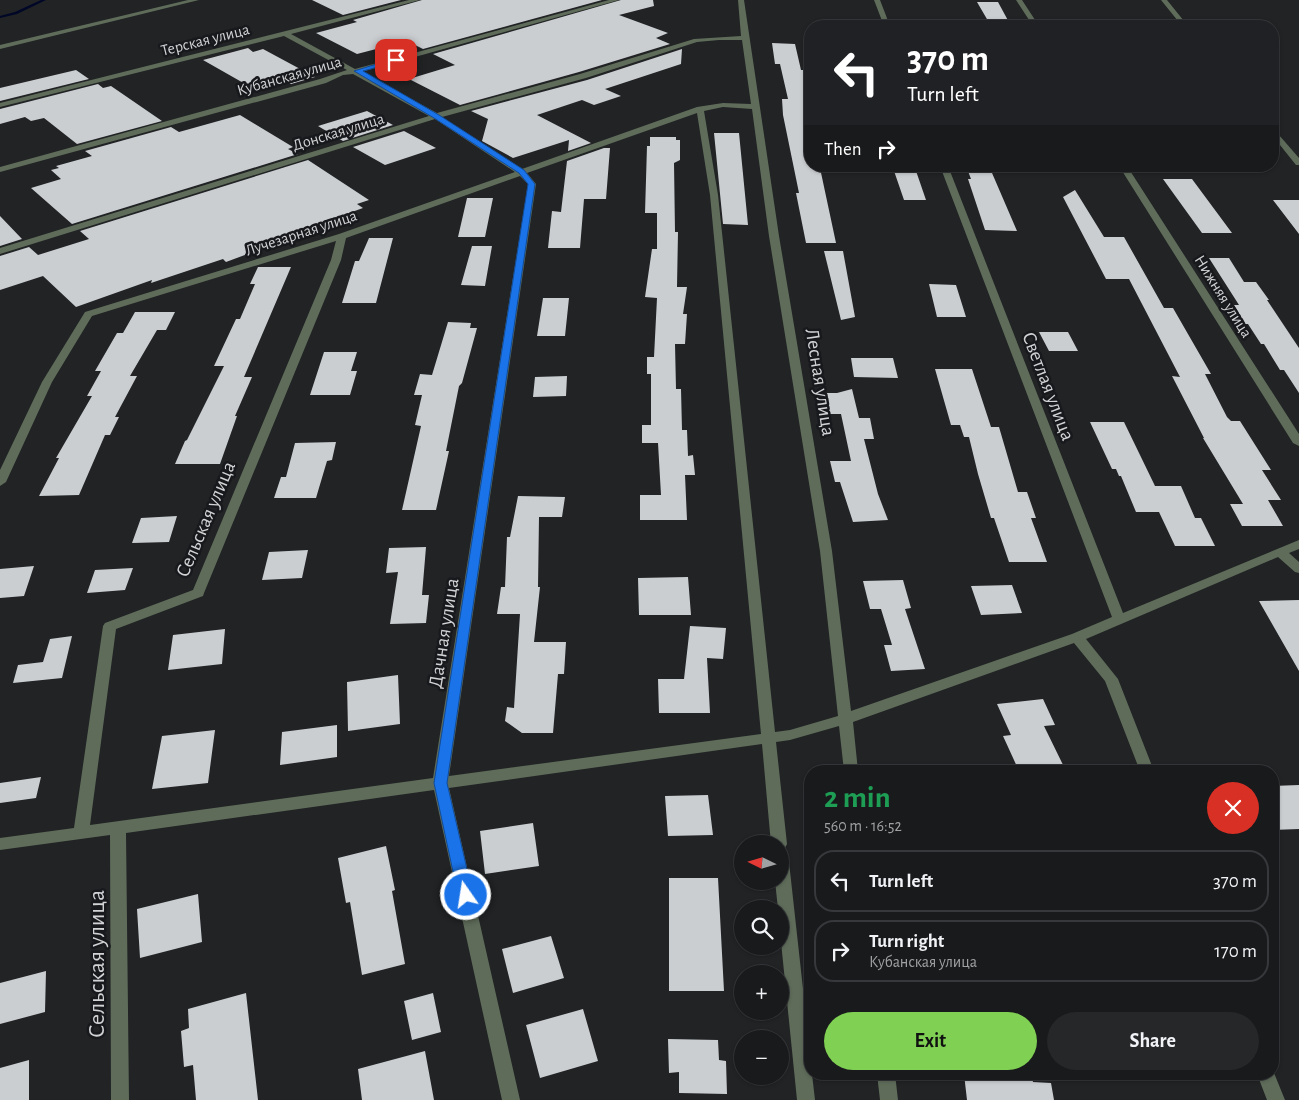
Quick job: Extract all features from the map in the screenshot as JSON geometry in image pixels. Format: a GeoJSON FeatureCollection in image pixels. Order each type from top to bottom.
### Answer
{"type":"FeatureCollection","features":[{"type":"Feature","properties":{"kind":"street"},"geometry":{"type":"LineString","coordinates":[[0,47],[196,0]]}},
{"type":"Feature","properties":{"kind":"street","name":"Терская улица"},"geometry":{"type":"LineString","coordinates":[[0,105],[417,0]]}},
{"type":"Feature","properties":{"kind":"street","name":"Кубанская улица"},"geometry":{"type":"LineString","coordinates":[[0,170],[323,81],[341,73],[357,71],[616,0]]}},
{"type":"Feature","properties":{"kind":"street","name":"Лесная улица"},"geometry":{"type":"LineString","coordinates":[[741,0],[755,107],[826,551],[850,765]]}},
{"type":"Feature","properties":{"kind":"street"},"geometry":{"type":"LineString","coordinates":[[877,0],[885,20]]}},
{"type":"Feature","properties":{"kind":"street"},"geometry":{"type":"LineString","coordinates":[[1019,0],[1032,20]]}},
{"type":"Feature","properties":{"kind":"street"},"geometry":{"type":"LineString","coordinates":[[1164,0],[1180,20]]}},
{"type":"Feature","properties":{"kind":"street"},"geometry":{"type":"LineString","coordinates":[[286,34],[357,71],[436,116],[521,172]]}},
{"type":"Feature","properties":{"kind":"street","name":"Донская улица"},"geometry":{"type":"LineString","coordinates":[[0,251],[436,116],[583,76],[696,40],[745,38]]}},
{"type":"Feature","properties":{"kind":"street","name":"Лучезарная улица"},"geometry":{"type":"LineString","coordinates":[[0,482],[47,382],[88,314],[342,236],[700,109],[723,105],[755,107]]}},
{"type":"Feature","properties":{"kind":"street"},"geometry":{"type":"LineString","coordinates":[[700,109],[714,195],[778,835]]}},
{"type":"Feature","properties":{"kind":"street"},"geometry":{"type":"LineString","coordinates":[[1279,138],[1299,163]]}},
{"type":"Feature","properties":{"kind":"street","name":"Дачная улица"},"geometry":{"type":"LineString","coordinates":[[511,1100],[440,783],[532,184],[521,172]]}},
{"type":"Feature","properties":{"kind":"street","name":"Светлая улица"},"geometry":{"type":"LineString","coordinates":[[946,172],[1119,619]]}},
{"type":"Feature","properties":{"kind":"street","name":"Нижняя улица"},"geometry":{"type":"LineString","coordinates":[[1127,172],[1299,443]]}},
{"type":"Feature","properties":{"kind":"street","name":"Сельская улица"},"geometry":{"type":"LineString","coordinates":[[81,833],[110,626],[198,593],[336,260],[342,236]]}},
{"type":"Feature","properties":{"kind":"street"},"geometry":{"type":"LineString","coordinates":[[0,844],[790,735],[845,719],[1077,637],[1282,553],[1299,544]]}},
{"type":"Feature","properties":{"kind":"street"},"geometry":{"type":"LineString","coordinates":[[1282,553],[1299,569]]}},
{"type":"Feature","properties":{"kind":"street"},"geometry":{"type":"LineString","coordinates":[[1077,637],[1111,679],[1145,765]]}},
{"type":"Feature","properties":{"kind":"street","name":"Сельская улица"},"geometry":{"type":"LineString","coordinates":[[118,828],[120,1100]]}},
{"type":"Feature","properties":{"kind":"street"},"geometry":{"type":"LineString","coordinates":[[784,890],[806,1100]]}},
{"type":"Feature","properties":{"kind":"street"},"geometry":{"type":"LineString","coordinates":[[887,1080],[889,1100]]}},
{"type":"Feature","properties":{"kind":"street"},"geometry":{"type":"LineString","coordinates":[[1268,1080],[1276,1100]]}},
{"type":"Feature","properties":{"kind":"building"},"geometry":{"type":"Polygon","coordinates":[[[312,0],[401,0],[343,15],[312,0]]]}},
{"type":"Feature","properties":{"kind":"building"},"geometry":{"type":"Polygon","coordinates":[[[422,0],[602,0],[423,49],[407,41],[357,54],[316,33],[357,22],[353,20],[422,0]]]}},
{"type":"Feature","properties":{"kind":"building"},"geometry":{"type":"Polygon","coordinates":[[[621,0],[653,0],[654,6],[619,15],[668,33],[656,38],[670,44],[579,72],[460,105],[409,79],[455,65],[433,54],[621,0]]]}},
{"type":"Feature","properties":{"kind":"building"},"geometry":{"type":"Polygon","coordinates":[[[977,2],[998,2],[1008,20],[988,20],[977,2]]]}},
{"type":"Feature","properties":{"kind":"building"},"geometry":{"type":"Polygon","coordinates":[[[772,43],[795,44],[801,70],[804,70],[804,172],[821,172],[836,243],[806,243],[796,193],[799,193],[783,115],[782,99],[788,99],[780,64],[775,64],[772,43]]]}},
{"type":"Feature","properties":{"kind":"building"},"geometry":{"type":"Polygon","coordinates":[[[248,48],[253,52],[263,49],[315,77],[291,84],[285,81],[254,89],[203,60],[248,48]]]}},
{"type":"Feature","properties":{"kind":"building"},"geometry":{"type":"Polygon","coordinates":[[[682,49],[681,64],[605,89],[621,96],[594,105],[582,100],[537,115],[591,143],[568,151],[569,140],[513,158],[482,141],[488,119],[471,111],[587,80],[682,49]]]}},
{"type":"Feature","properties":{"kind":"building"},"geometry":{"type":"Polygon","coordinates":[[[76,70],[89,79],[0,101],[0,88],[76,70]]]}},
{"type":"Feature","properties":{"kind":"building"},"geometry":{"type":"Polygon","coordinates":[[[98,84],[103,88],[111,86],[162,121],[77,144],[44,118],[31,121],[25,117],[0,124],[0,109],[98,84]]]}},
{"type":"Feature","properties":{"kind":"building"},"geometry":{"type":"Polygon","coordinates":[[[367,111],[393,125],[343,141],[318,126],[367,111]]]}},
{"type":"Feature","properties":{"kind":"building"},"geometry":{"type":"Polygon","coordinates":[[[240,115],[293,147],[288,149],[298,154],[72,224],[31,188],[61,179],[51,170],[59,168],[56,166],[92,156],[85,151],[171,127],[179,132],[240,115]]]}},
{"type":"Feature","properties":{"kind":"building"},"geometry":{"type":"Polygon","coordinates":[[[404,131],[436,148],[385,165],[353,147],[404,131]]]}},
{"type":"Feature","properties":{"kind":"building"},"geometry":{"type":"Polygon","coordinates":[[[714,133],[739,133],[748,225],[723,224],[714,133]]]}},
{"type":"Feature","properties":{"kind":"building"},"geometry":{"type":"Polygon","coordinates":[[[650,137],[676,137],[676,140],[680,140],[680,160],[674,163],[675,232],[678,232],[677,287],[687,287],[683,314],[687,314],[685,344],[675,344],[676,389],[681,389],[682,430],[687,430],[688,456],[693,455],[695,475],[685,475],[687,520],[640,520],[640,495],[661,495],[658,443],[642,443],[642,425],[651,425],[651,374],[647,374],[647,357],[654,357],[657,298],[645,297],[652,249],[657,249],[657,213],[645,213],[647,146],[650,146],[650,137]]]}},
{"type":"Feature","properties":{"kind":"building"},"geometry":{"type":"Polygon","coordinates":[[[604,148],[610,148],[606,199],[584,199],[580,248],[548,248],[552,211],[561,212],[567,161],[604,148]]]}},
{"type":"Feature","properties":{"kind":"building"},"geometry":{"type":"Polygon","coordinates":[[[308,160],[369,200],[357,204],[363,208],[260,245],[261,249],[226,262],[223,259],[151,283],[152,280],[76,307],[43,276],[0,290],[0,256],[29,247],[38,255],[89,239],[80,231],[308,160]]]}},
{"type":"Feature","properties":{"kind":"building"},"geometry":{"type":"Polygon","coordinates":[[[894,172],[916,172],[926,200],[904,200],[894,172]]]}},
{"type":"Feature","properties":{"kind":"building"},"geometry":{"type":"Polygon","coordinates":[[[968,172],[992,172],[1017,231],[985,230],[968,179],[971,179],[968,172]]]}},
{"type":"Feature","properties":{"kind":"building"},"geometry":{"type":"Polygon","coordinates":[[[1163,179],[1192,179],[1232,233],[1202,233],[1163,179]]]}},
{"type":"Feature","properties":{"kind":"building"},"geometry":{"type":"Polygon","coordinates":[[[1075,190],[1104,237],[1124,237],[1164,308],[1173,308],[1211,374],[1205,374],[1227,417],[1231,421],[1240,421],[1271,470],[1262,470],[1281,500],[1268,500],[1283,526],[1242,526],[1230,504],[1243,504],[1203,438],[1172,376],[1180,377],[1129,279],[1106,279],[1063,197],[1075,190]]]}},
{"type":"Feature","properties":{"kind":"building"},"geometry":{"type":"Polygon","coordinates":[[[467,198],[493,198],[485,237],[458,237],[467,198]]]}},
{"type":"Feature","properties":{"kind":"building"},"geometry":{"type":"Polygon","coordinates":[[[1273,200],[1299,200],[1299,234],[1273,200]]]}},
{"type":"Feature","properties":{"kind":"building"},"geometry":{"type":"Polygon","coordinates":[[[0,216],[22,239],[0,246],[0,216]]]}},
{"type":"Feature","properties":{"kind":"building"},"geometry":{"type":"Polygon","coordinates":[[[369,238],[393,238],[376,303],[342,303],[355,261],[359,261],[369,238]]]}},
{"type":"Feature","properties":{"kind":"building"},"geometry":{"type":"Polygon","coordinates":[[[472,246],[492,246],[485,286],[461,285],[472,246]]]}},
{"type":"Feature","properties":{"kind":"building"},"geometry":{"type":"Polygon","coordinates":[[[824,251],[843,251],[855,317],[841,320],[824,251]]]}},
{"type":"Feature","properties":{"kind":"building"},"geometry":{"type":"Polygon","coordinates":[[[1209,258],[1229,258],[1244,282],[1256,282],[1269,300],[1267,300],[1299,348],[1299,393],[1284,370],[1280,370],[1264,344],[1261,344],[1248,324],[1245,324],[1234,305],[1239,305],[1209,258]]]}},
{"type":"Feature","properties":{"kind":"building"},"geometry":{"type":"Polygon","coordinates":[[[258,267],[291,267],[244,377],[252,377],[235,416],[237,416],[220,464],[175,464],[224,366],[214,366],[236,319],[240,319],[255,284],[250,284],[258,267]]]}},
{"type":"Feature","properties":{"kind":"building"},"geometry":{"type":"Polygon","coordinates":[[[929,284],[956,285],[966,317],[937,317],[929,284]]]}},
{"type":"Feature","properties":{"kind":"building"},"geometry":{"type":"Polygon","coordinates":[[[543,298],[569,298],[565,336],[537,336],[543,298]]]}},
{"type":"Feature","properties":{"kind":"building"},"geometry":{"type":"Polygon","coordinates":[[[135,312],[175,312],[166,330],[157,330],[130,376],[137,376],[115,417],[119,417],[110,435],[105,435],[79,495],[39,496],[59,458],[56,458],[92,396],[87,396],[101,371],[95,371],[117,333],[123,333],[135,312]]]}},
{"type":"Feature","properties":{"kind":"building"},"geometry":{"type":"Polygon","coordinates":[[[448,322],[471,323],[470,328],[477,328],[462,383],[459,386],[446,451],[449,451],[436,510],[402,510],[421,426],[415,425],[422,395],[414,395],[420,374],[432,375],[448,322]]]}},
{"type":"Feature","properties":{"kind":"building"},"geometry":{"type":"Polygon","coordinates":[[[1039,332],[1068,332],[1078,351],[1049,351],[1039,332]]]}},
{"type":"Feature","properties":{"kind":"building"},"geometry":{"type":"Polygon","coordinates":[[[324,352],[357,352],[351,371],[357,371],[350,395],[310,395],[324,352]]]}},
{"type":"Feature","properties":{"kind":"building"},"geometry":{"type":"Polygon","coordinates":[[[851,358],[893,358],[898,378],[854,377],[851,358]]]}},
{"type":"Feature","properties":{"kind":"building"},"geometry":{"type":"Polygon","coordinates":[[[935,369],[972,369],[991,427],[999,427],[1018,492],[1027,492],[1036,518],[1031,518],[1047,562],[1009,562],[994,518],[991,518],[969,437],[964,437],[960,425],[951,425],[935,369]]]}},
{"type":"Feature","properties":{"kind":"building"},"geometry":{"type":"Polygon","coordinates":[[[567,376],[566,396],[533,397],[535,377],[567,376]]]}},
{"type":"Feature","properties":{"kind":"building"},"geometry":{"type":"Polygon","coordinates":[[[852,389],[859,418],[870,418],[874,439],[864,439],[878,494],[888,520],[853,522],[840,482],[835,482],[830,461],[851,461],[841,414],[823,414],[820,393],[837,393],[852,389]]]}},
{"type":"Feature","properties":{"kind":"building"},"geometry":{"type":"Polygon","coordinates":[[[1090,422],[1124,422],[1155,486],[1181,486],[1195,518],[1201,518],[1215,546],[1175,546],[1159,512],[1136,512],[1121,476],[1119,476],[1116,469],[1112,469],[1090,422]]]}},
{"type":"Feature","properties":{"kind":"building"},"geometry":{"type":"Polygon","coordinates":[[[336,442],[332,460],[327,461],[316,498],[274,498],[281,477],[286,477],[295,443],[336,442]]]}},
{"type":"Feature","properties":{"kind":"building"},"geometry":{"type":"Polygon","coordinates":[[[518,496],[565,497],[562,517],[539,517],[538,587],[540,587],[534,642],[566,642],[564,674],[558,674],[553,733],[522,733],[505,721],[507,707],[514,708],[520,614],[497,614],[501,587],[505,587],[507,537],[510,537],[518,496]]]}},
{"type":"Feature","properties":{"kind":"building"},"geometry":{"type":"Polygon","coordinates":[[[177,516],[169,542],[132,543],[141,518],[177,516]]]}},
{"type":"Feature","properties":{"kind":"building"},"geometry":{"type":"Polygon","coordinates":[[[426,547],[422,595],[429,595],[426,623],[390,624],[398,572],[386,573],[389,548],[426,547]]]}},
{"type":"Feature","properties":{"kind":"building"},"geometry":{"type":"Polygon","coordinates":[[[308,550],[302,578],[262,580],[269,552],[308,550]]]}},
{"type":"Feature","properties":{"kind":"building"},"geometry":{"type":"Polygon","coordinates":[[[34,566],[24,596],[0,598],[0,569],[34,566]]]}},
{"type":"Feature","properties":{"kind":"building"},"geometry":{"type":"Polygon","coordinates":[[[133,568],[125,590],[87,593],[95,570],[133,568]]]}},
{"type":"Feature","properties":{"kind":"building"},"geometry":{"type":"Polygon","coordinates":[[[688,577],[691,615],[639,615],[638,578],[688,577]]]}},
{"type":"Feature","properties":{"kind":"building"},"geometry":{"type":"Polygon","coordinates":[[[903,580],[911,608],[905,609],[925,669],[891,671],[884,645],[892,645],[881,609],[870,609],[863,581],[903,580]]]}},
{"type":"Feature","properties":{"kind":"building"},"geometry":{"type":"Polygon","coordinates":[[[1012,585],[1022,613],[981,615],[971,586],[1012,585]]]}},
{"type":"Feature","properties":{"kind":"building"},"geometry":{"type":"Polygon","coordinates":[[[1299,600],[1299,671],[1259,601],[1299,600]]]}},
{"type":"Feature","properties":{"kind":"building"},"geometry":{"type":"Polygon","coordinates":[[[690,626],[726,628],[723,659],[707,658],[710,713],[659,713],[658,679],[684,679],[690,626]]]}},
{"type":"Feature","properties":{"kind":"building"},"geometry":{"type":"Polygon","coordinates":[[[225,629],[222,664],[168,670],[173,635],[225,629]]]}},
{"type":"Feature","properties":{"kind":"building"},"geometry":{"type":"Polygon","coordinates":[[[72,636],[62,678],[13,683],[18,665],[43,662],[50,639],[72,636]]]}},
{"type":"Feature","properties":{"kind":"building"},"geometry":{"type":"Polygon","coordinates":[[[398,675],[400,724],[348,731],[347,682],[398,675]]]}},
{"type":"Feature","properties":{"kind":"building"},"geometry":{"type":"Polygon","coordinates":[[[1043,699],[1055,725],[1044,726],[1063,765],[1016,765],[1003,736],[1011,735],[997,704],[1043,699]]]}},
{"type":"Feature","properties":{"kind":"building"},"geometry":{"type":"Polygon","coordinates":[[[337,725],[337,757],[280,765],[282,732],[337,725]]]}},
{"type":"Feature","properties":{"kind":"building"},"geometry":{"type":"Polygon","coordinates":[[[215,730],[208,783],[152,789],[162,736],[215,730]]]}},
{"type":"Feature","properties":{"kind":"building"},"geometry":{"type":"Polygon","coordinates":[[[41,777],[36,798],[0,803],[0,783],[41,777]]]}},
{"type":"Feature","properties":{"kind":"building"},"geometry":{"type":"Polygon","coordinates":[[[1299,785],[1299,829],[1279,830],[1279,786],[1299,785]]]}},
{"type":"Feature","properties":{"kind":"building"},"geometry":{"type":"Polygon","coordinates":[[[708,795],[713,835],[668,836],[665,796],[708,795]]]}},
{"type":"Feature","properties":{"kind":"building"},"geometry":{"type":"Polygon","coordinates":[[[533,823],[539,866],[485,874],[480,831],[533,823]]]}},
{"type":"Feature","properties":{"kind":"building"},"geometry":{"type":"Polygon","coordinates":[[[386,846],[395,890],[392,891],[405,964],[362,975],[350,902],[346,903],[338,858],[386,846]]]}},
{"type":"Feature","properties":{"kind":"building"},"geometry":{"type":"Polygon","coordinates":[[[669,878],[718,878],[724,991],[669,991],[669,878]]]}},
{"type":"Feature","properties":{"kind":"building"},"geometry":{"type":"Polygon","coordinates":[[[198,894],[202,942],[140,958],[137,909],[198,894]]]}},
{"type":"Feature","properties":{"kind":"building"},"geometry":{"type":"Polygon","coordinates":[[[551,936],[564,978],[513,993],[502,949],[551,936]]]}},
{"type":"Feature","properties":{"kind":"building"},"geometry":{"type":"Polygon","coordinates":[[[46,971],[45,1012],[0,1024],[0,983],[46,971]]]}},
{"type":"Feature","properties":{"kind":"building"},"geometry":{"type":"Polygon","coordinates":[[[246,993],[258,1100],[196,1100],[193,1065],[184,1067],[181,1031],[189,1028],[188,1009],[246,993]]]}},
{"type":"Feature","properties":{"kind":"building"},"geometry":{"type":"Polygon","coordinates":[[[433,993],[441,1032],[412,1040],[404,1001],[433,993]]]}},
{"type":"Feature","properties":{"kind":"building"},"geometry":{"type":"Polygon","coordinates":[[[583,1009],[598,1061],[540,1078],[526,1025],[583,1009]]]}},
{"type":"Feature","properties":{"kind":"building"},"geometry":{"type":"Polygon","coordinates":[[[668,1039],[718,1040],[719,1060],[726,1061],[727,1094],[679,1093],[679,1072],[669,1073],[668,1039]]]}},
{"type":"Feature","properties":{"kind":"building"},"geometry":{"type":"Polygon","coordinates":[[[425,1051],[434,1100],[362,1100],[358,1069],[425,1051]]]}},
{"type":"Feature","properties":{"kind":"building"},"geometry":{"type":"Polygon","coordinates":[[[29,1060],[29,1100],[0,1100],[0,1068],[29,1060]]]}},
{"type":"Feature","properties":{"kind":"building"},"geometry":{"type":"Polygon","coordinates":[[[965,1080],[1032,1080],[1033,1082],[1051,1083],[1054,1100],[967,1100],[965,1080]]]}},
{"type":"Feature","properties":{"kind":"waterway"},"geometry":{"type":"LineString","coordinates":[[0,17],[16,13],[44,0]]}},
{"type":"Feature","properties":{"kind":"route"},"geometry":{"type":"LineString","coordinates":[[396,60],[357,71],[436,116],[521,172],[532,184],[440,783],[466,895]]}}]}
